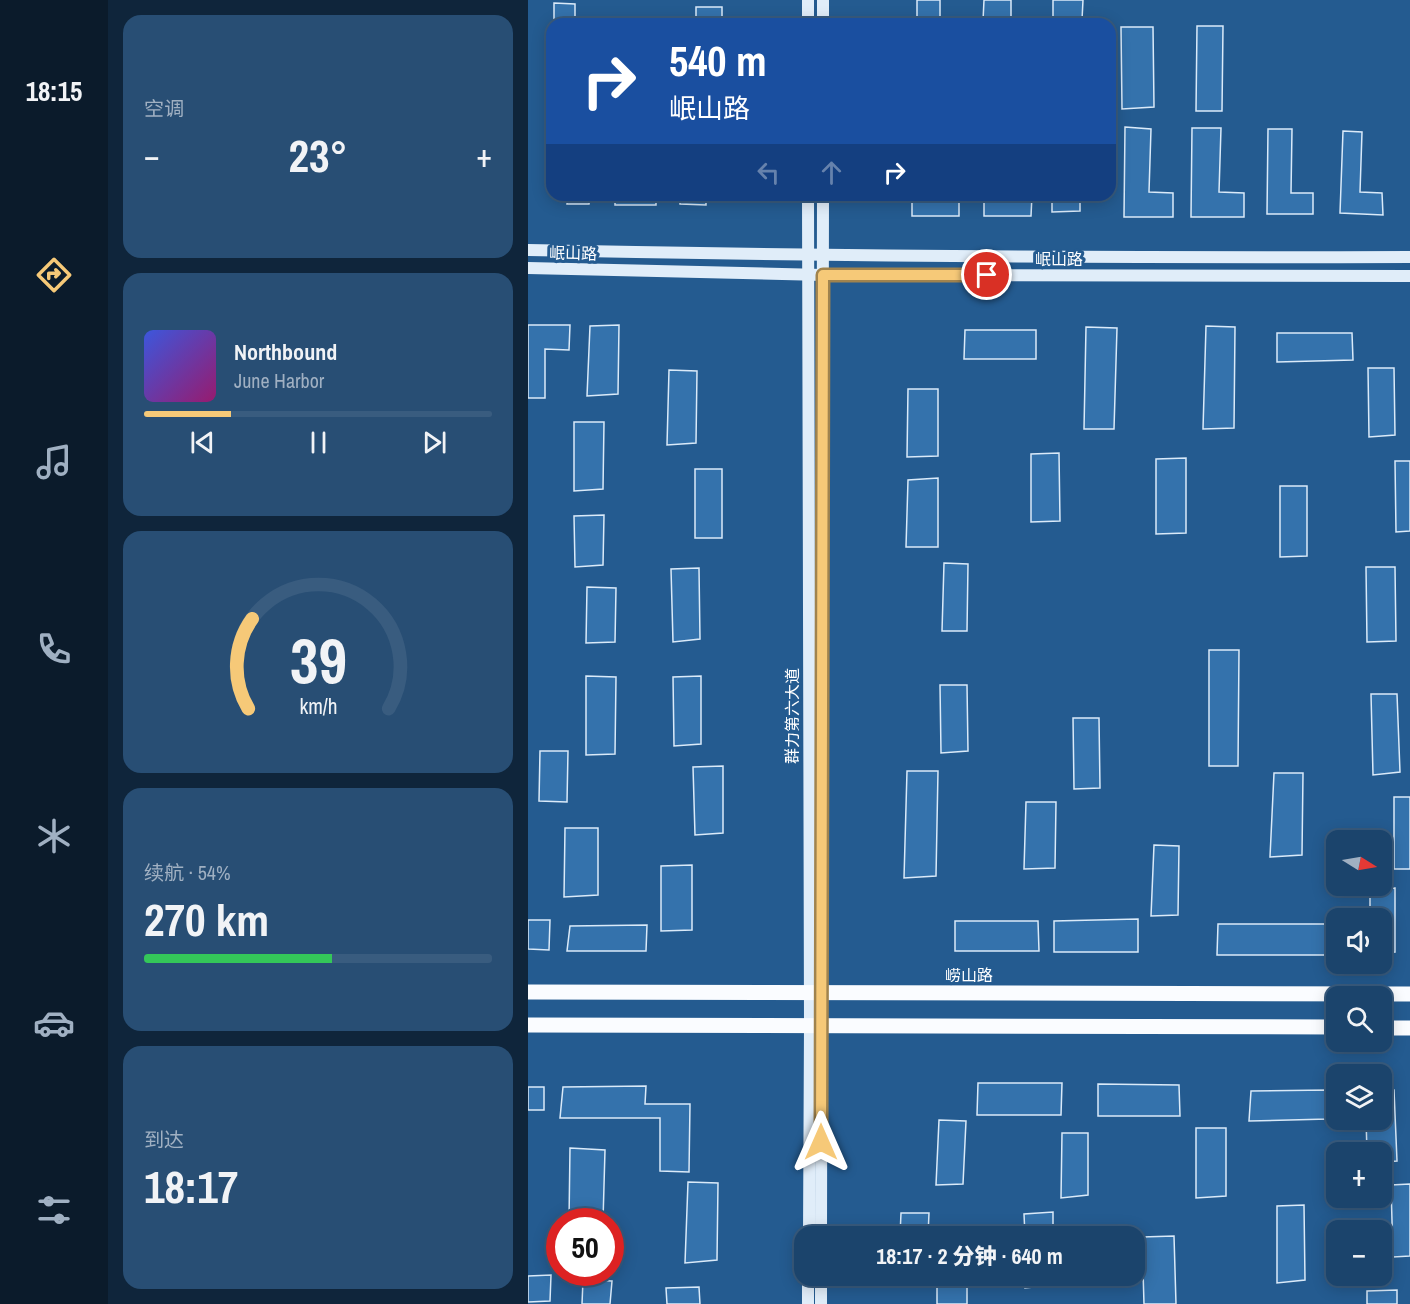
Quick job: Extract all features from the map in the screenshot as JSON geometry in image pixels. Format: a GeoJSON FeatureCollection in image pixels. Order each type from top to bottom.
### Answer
{"type":"FeatureCollection","features":[{"type":"Feature","properties":{"kind":"main road"},"geometry":{"type":"LineString","coordinates":[[808,0],[808,18]]}},
{"type":"Feature","properties":{"kind":"main road"},"geometry":{"type":"LineString","coordinates":[[823,0],[823,18]]}},
{"type":"Feature","properties":{"kind":"main road","name":"群力第六大道"},"geometry":{"type":"LineString","coordinates":[[808,201],[815,993],[821,1226]]}},
{"type":"Feature","properties":{"kind":"main road","name":"群力第六大道"},"geometry":{"type":"LineString","coordinates":[[815,993],[823,201]]}},
{"type":"Feature","properties":{"kind":"main road","name":"岷山路"},"geometry":{"type":"LineString","coordinates":[[528,250],[807,256],[1410,257]]}},
{"type":"Feature","properties":{"kind":"main road","name":"岷山路"},"geometry":{"type":"LineString","coordinates":[[528,268],[823,275],[1410,276]]}},
{"type":"Feature","properties":{"kind":"main road","name":"崂山路"},"geometry":{"type":"LineString","coordinates":[[528,992],[1410,994]]}},
{"type":"Feature","properties":{"kind":"main road"},"geometry":{"type":"LineString","coordinates":[[528,1025],[1326,1027]]}},
{"type":"Feature","properties":{"kind":"main road","name":"群力第六大道"},"geometry":{"type":"LineString","coordinates":[[808,1226],[816,1025]]}},
{"type":"Feature","properties":{"kind":"main road"},"geometry":{"type":"LineString","coordinates":[[1392,1028],[1410,1028]]}},
{"type":"Feature","properties":{"kind":"main road"},"geometry":{"type":"LineString","coordinates":[[808,1286],[808,1304]]}},
{"type":"Feature","properties":{"kind":"main road"},"geometry":{"type":"LineString","coordinates":[[821,1286],[821,1304]]}},
{"type":"Feature","properties":{"kind":"building"},"geometry":{"type":"Polygon","coordinates":[[[917,0],[940,0],[940,18],[917,18],[917,0]]]}},
{"type":"Feature","properties":{"kind":"building"},"geometry":{"type":"Polygon","coordinates":[[[984,0],[1011,0],[1011,18],[983,18],[984,0]]]}},
{"type":"Feature","properties":{"kind":"building"},"geometry":{"type":"Polygon","coordinates":[[[1053,0],[1083,0],[1082,18],[1053,18],[1053,0]]]}},
{"type":"Feature","properties":{"kind":"building"},"geometry":{"type":"Polygon","coordinates":[[[554,3],[575,4],[575,18],[554,18],[554,3]]]}},
{"type":"Feature","properties":{"kind":"building"},"geometry":{"type":"Polygon","coordinates":[[[696,7],[722,7],[722,18],[696,18],[696,7]]]}},
{"type":"Feature","properties":{"kind":"building"},"geometry":{"type":"Polygon","coordinates":[[[1197,26],[1223,26],[1222,111],[1196,111],[1197,26]]]}},
{"type":"Feature","properties":{"kind":"building"},"geometry":{"type":"Polygon","coordinates":[[[1121,27],[1153,27],[1154,107],[1122,109],[1121,27]]]}},
{"type":"Feature","properties":{"kind":"building"},"geometry":{"type":"Polygon","coordinates":[[[1125,127],[1151,129],[1149,192],[1173,193],[1173,217],[1124,217],[1125,127]]]}},
{"type":"Feature","properties":{"kind":"building"},"geometry":{"type":"Polygon","coordinates":[[[1192,128],[1221,128],[1219,192],[1244,193],[1244,217],[1191,217],[1192,128]]]}},
{"type":"Feature","properties":{"kind":"building"},"geometry":{"type":"Polygon","coordinates":[[[1268,129],[1292,129],[1291,193],[1313,193],[1313,214],[1267,214],[1268,129]]]}},
{"type":"Feature","properties":{"kind":"building"},"geometry":{"type":"Polygon","coordinates":[[[1343,131],[1362,132],[1360,192],[1382,193],[1383,215],[1340,213],[1343,131]]]}},
{"type":"Feature","properties":{"kind":"building"},"geometry":{"type":"Polygon","coordinates":[[[567,201],[589,201],[589,204],[567,204],[567,201]]]}},
{"type":"Feature","properties":{"kind":"building"},"geometry":{"type":"Polygon","coordinates":[[[615,201],[656,201],[656,205],[615,205],[615,201]]]}},
{"type":"Feature","properties":{"kind":"building"},"geometry":{"type":"Polygon","coordinates":[[[680,201],[706,201],[706,205],[680,204],[680,201]]]}},
{"type":"Feature","properties":{"kind":"building"},"geometry":{"type":"Polygon","coordinates":[[[912,201],[959,201],[959,216],[912,216],[912,201]]]}},
{"type":"Feature","properties":{"kind":"building"},"geometry":{"type":"Polygon","coordinates":[[[984,201],[1032,201],[1031,216],[984,216],[984,201]]]}},
{"type":"Feature","properties":{"kind":"building"},"geometry":{"type":"Polygon","coordinates":[[[1052,201],[1080,201],[1080,211],[1052,212],[1052,201]]]}},
{"type":"Feature","properties":{"kind":"building"},"geometry":{"type":"Polygon","coordinates":[[[528,325],[570,325],[569,350],[545,349],[545,398],[528,398],[528,325]]]}},
{"type":"Feature","properties":{"kind":"building"},"geometry":{"type":"Polygon","coordinates":[[[619,325],[618,394],[587,396],[590,326],[619,325]]]}},
{"type":"Feature","properties":{"kind":"building"},"geometry":{"type":"Polygon","coordinates":[[[1206,326],[1235,327],[1234,428],[1203,429],[1206,326]]]}},
{"type":"Feature","properties":{"kind":"building"},"geometry":{"type":"Polygon","coordinates":[[[1086,327],[1117,328],[1114,429],[1084,429],[1086,327]]]}},
{"type":"Feature","properties":{"kind":"building"},"geometry":{"type":"Polygon","coordinates":[[[965,330],[1036,330],[1036,359],[964,359],[965,330]]]}},
{"type":"Feature","properties":{"kind":"building"},"geometry":{"type":"Polygon","coordinates":[[[1277,333],[1352,333],[1353,360],[1277,362],[1277,333]]]}},
{"type":"Feature","properties":{"kind":"building"},"geometry":{"type":"Polygon","coordinates":[[[1368,368],[1394,368],[1395,435],[1369,437],[1368,368]]]}},
{"type":"Feature","properties":{"kind":"building"},"geometry":{"type":"Polygon","coordinates":[[[669,370],[697,371],[696,443],[667,445],[669,370]]]}},
{"type":"Feature","properties":{"kind":"building"},"geometry":{"type":"Polygon","coordinates":[[[908,389],[938,389],[938,456],[907,457],[908,389]]]}},
{"type":"Feature","properties":{"kind":"building"},"geometry":{"type":"Polygon","coordinates":[[[574,422],[604,422],[603,489],[574,491],[574,422]]]}},
{"type":"Feature","properties":{"kind":"building"},"geometry":{"type":"Polygon","coordinates":[[[1059,453],[1060,521],[1031,522],[1031,454],[1059,453]]]}},
{"type":"Feature","properties":{"kind":"building"},"geometry":{"type":"Polygon","coordinates":[[[1186,458],[1186,533],[1156,534],[1156,459],[1186,458]]]}},
{"type":"Feature","properties":{"kind":"building"},"geometry":{"type":"Polygon","coordinates":[[[1395,461],[1410,461],[1410,531],[1396,532],[1395,461]]]}},
{"type":"Feature","properties":{"kind":"building"},"geometry":{"type":"Polygon","coordinates":[[[695,469],[722,469],[722,538],[695,538],[695,469]]]}},
{"type":"Feature","properties":{"kind":"building"},"geometry":{"type":"Polygon","coordinates":[[[938,478],[938,547],[906,547],[908,480],[938,478]]]}},
{"type":"Feature","properties":{"kind":"building"},"geometry":{"type":"Polygon","coordinates":[[[1280,486],[1307,486],[1307,556],[1280,557],[1280,486]]]}},
{"type":"Feature","properties":{"kind":"building"},"geometry":{"type":"Polygon","coordinates":[[[604,515],[603,565],[575,567],[574,516],[604,515]]]}},
{"type":"Feature","properties":{"kind":"building"},"geometry":{"type":"Polygon","coordinates":[[[944,563],[968,564],[967,631],[942,631],[944,563]]]}},
{"type":"Feature","properties":{"kind":"building"},"geometry":{"type":"Polygon","coordinates":[[[1366,567],[1395,567],[1396,641],[1367,642],[1366,567]]]}},
{"type":"Feature","properties":{"kind":"building"},"geometry":{"type":"Polygon","coordinates":[[[699,568],[700,639],[673,642],[671,569],[699,568]]]}},
{"type":"Feature","properties":{"kind":"building"},"geometry":{"type":"Polygon","coordinates":[[[587,587],[616,588],[615,642],[586,643],[587,587]]]}},
{"type":"Feature","properties":{"kind":"building"},"geometry":{"type":"Polygon","coordinates":[[[1209,650],[1239,650],[1238,766],[1209,766],[1209,650]]]}},
{"type":"Feature","properties":{"kind":"building"},"geometry":{"type":"Polygon","coordinates":[[[586,676],[616,677],[615,754],[586,755],[586,676]]]}},
{"type":"Feature","properties":{"kind":"building"},"geometry":{"type":"Polygon","coordinates":[[[701,676],[701,744],[674,746],[673,677],[701,676]]]}},
{"type":"Feature","properties":{"kind":"building"},"geometry":{"type":"Polygon","coordinates":[[[940,685],[967,685],[968,751],[941,753],[940,685]]]}},
{"type":"Feature","properties":{"kind":"building"},"geometry":{"type":"Polygon","coordinates":[[[1371,694],[1397,694],[1400,772],[1373,775],[1371,694]]]}},
{"type":"Feature","properties":{"kind":"building"},"geometry":{"type":"Polygon","coordinates":[[[1073,718],[1099,718],[1100,788],[1074,789],[1073,718]]]}},
{"type":"Feature","properties":{"kind":"building"},"geometry":{"type":"Polygon","coordinates":[[[540,751],[568,751],[567,802],[539,801],[540,751]]]}},
{"type":"Feature","properties":{"kind":"building"},"geometry":{"type":"Polygon","coordinates":[[[723,766],[723,833],[695,835],[693,767],[723,766]]]}},
{"type":"Feature","properties":{"kind":"building"},"geometry":{"type":"Polygon","coordinates":[[[907,771],[938,771],[936,876],[904,878],[907,771]]]}},
{"type":"Feature","properties":{"kind":"building"},"geometry":{"type":"Polygon","coordinates":[[[1274,773],[1303,773],[1302,855],[1270,857],[1274,773]]]}},
{"type":"Feature","properties":{"kind":"building"},"geometry":{"type":"Polygon","coordinates":[[[1394,797],[1410,797],[1410,869],[1394,869],[1394,797]]]}},
{"type":"Feature","properties":{"kind":"building"},"geometry":{"type":"Polygon","coordinates":[[[1026,802],[1056,802],[1055,868],[1024,869],[1026,802]]]}},
{"type":"Feature","properties":{"kind":"building"},"geometry":{"type":"Polygon","coordinates":[[[565,828],[598,828],[598,895],[564,897],[565,828]]]}},
{"type":"Feature","properties":{"kind":"building"},"geometry":{"type":"Polygon","coordinates":[[[1154,845],[1179,846],[1178,915],[1151,916],[1154,845]]]}},
{"type":"Feature","properties":{"kind":"building"},"geometry":{"type":"Polygon","coordinates":[[[692,865],[692,930],[661,931],[661,866],[692,865]]]}},
{"type":"Feature","properties":{"kind":"building"},"geometry":{"type":"Polygon","coordinates":[[[1392,888],[1395,888],[1395,952],[1392,952],[1392,908],[1370,908],[1370,896],[1392,896],[1392,888]]]}},
{"type":"Feature","properties":{"kind":"building"},"geometry":{"type":"Polygon","coordinates":[[[1138,919],[1138,952],[1054,952],[1054,921],[1138,919]]]}},
{"type":"Feature","properties":{"kind":"building"},"geometry":{"type":"Polygon","coordinates":[[[528,920],[550,920],[549,950],[528,949],[528,920]]]}},
{"type":"Feature","properties":{"kind":"building"},"geometry":{"type":"Polygon","coordinates":[[[955,921],[1038,921],[1039,951],[955,951],[955,921]]]}},
{"type":"Feature","properties":{"kind":"building"},"geometry":{"type":"Polygon","coordinates":[[[1218,924],[1326,924],[1326,955],[1217,955],[1218,924]]]}},
{"type":"Feature","properties":{"kind":"building"},"geometry":{"type":"Polygon","coordinates":[[[647,925],[646,951],[567,951],[570,926],[647,925]]]}},
{"type":"Feature","properties":{"kind":"building"},"geometry":{"type":"Polygon","coordinates":[[[978,1083],[1062,1083],[1061,1115],[977,1115],[978,1083]]]}},
{"type":"Feature","properties":{"kind":"building"},"geometry":{"type":"Polygon","coordinates":[[[1098,1084],[1179,1085],[1180,1116],[1098,1116],[1098,1084]]]}},
{"type":"Feature","properties":{"kind":"building"},"geometry":{"type":"Polygon","coordinates":[[[646,1086],[645,1104],[690,1104],[689,1172],[660,1171],[660,1118],[560,1118],[563,1087],[646,1086]]]}},
{"type":"Feature","properties":{"kind":"building"},"geometry":{"type":"Polygon","coordinates":[[[528,1087],[544,1087],[544,1110],[528,1110],[528,1087]]]}},
{"type":"Feature","properties":{"kind":"building"},"geometry":{"type":"Polygon","coordinates":[[[1326,1090],[1326,1119],[1249,1121],[1251,1091],[1326,1090]]]}},
{"type":"Feature","properties":{"kind":"building"},"geometry":{"type":"Polygon","coordinates":[[[1392,1090],[1394,1090],[1397,1161],[1392,1161],[1392,1142],[1367,1142],[1366,1130],[1392,1130],[1392,1090]]]}},
{"type":"Feature","properties":{"kind":"building"},"geometry":{"type":"Polygon","coordinates":[[[939,1120],[966,1121],[963,1184],[936,1185],[939,1120]]]}},
{"type":"Feature","properties":{"kind":"building"},"geometry":{"type":"Polygon","coordinates":[[[1196,1128],[1226,1128],[1226,1196],[1196,1198],[1196,1128]]]}},
{"type":"Feature","properties":{"kind":"building"},"geometry":{"type":"Polygon","coordinates":[[[1062,1133],[1088,1133],[1088,1195],[1061,1198],[1062,1133]]]}},
{"type":"Feature","properties":{"kind":"building"},"geometry":{"type":"Polygon","coordinates":[[[570,1148],[605,1150],[603,1208],[569,1208],[570,1148]]]}},
{"type":"Feature","properties":{"kind":"building"},"geometry":{"type":"Polygon","coordinates":[[[688,1182],[718,1183],[717,1260],[685,1263],[688,1182]]]}},
{"type":"Feature","properties":{"kind":"building"},"geometry":{"type":"Polygon","coordinates":[[[1410,1184],[1410,1256],[1393,1257],[1392,1185],[1410,1184]]]}},
{"type":"Feature","properties":{"kind":"building"},"geometry":{"type":"Polygon","coordinates":[[[1304,1205],[1305,1280],[1277,1283],[1277,1206],[1304,1205]]]}},
{"type":"Feature","properties":{"kind":"building"},"geometry":{"type":"Polygon","coordinates":[[[1053,1212],[1053,1226],[1025,1226],[1024,1214],[1053,1212]]]}},
{"type":"Feature","properties":{"kind":"building"},"geometry":{"type":"Polygon","coordinates":[[[901,1213],[929,1213],[928,1226],[900,1226],[901,1213]]]}},
{"type":"Feature","properties":{"kind":"building"},"geometry":{"type":"Polygon","coordinates":[[[1174,1236],[1176,1304],[1144,1304],[1145,1237],[1174,1236]]]}},
{"type":"Feature","properties":{"kind":"building"},"geometry":{"type":"Polygon","coordinates":[[[546,1275],[546,1286],[551,1286],[550,1301],[528,1302],[528,1276],[546,1275]]]}},
{"type":"Feature","properties":{"kind":"building"},"geometry":{"type":"Polygon","coordinates":[[[583,1286],[612,1286],[610,1304],[582,1304],[583,1286]]]}},
{"type":"Feature","properties":{"kind":"building"},"geometry":{"type":"Polygon","coordinates":[[[937,1286],[967,1286],[967,1304],[937,1304],[937,1286]]]}},
{"type":"Feature","properties":{"kind":"building"},"geometry":{"type":"Polygon","coordinates":[[[699,1287],[700,1304],[667,1304],[666,1288],[699,1287]]]}},
{"type":"Feature","properties":{"kind":"building"},"geometry":{"type":"Polygon","coordinates":[[[1397,1290],[1397,1304],[1367,1304],[1367,1291],[1397,1290]]]}},
{"type":"Feature","properties":{"kind":"route"},"geometry":{"type":"LineString","coordinates":[[821,1142],[823,275],[987,275]]}}]}
